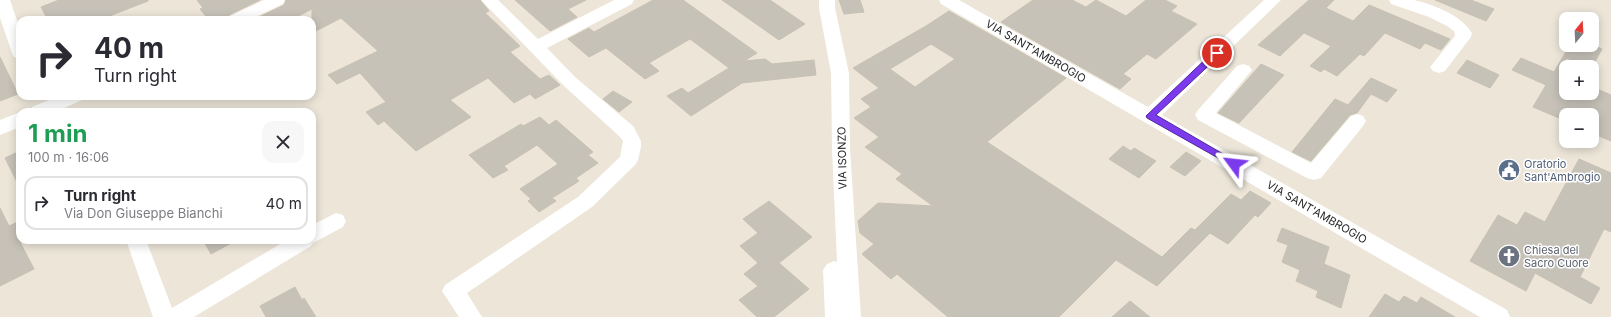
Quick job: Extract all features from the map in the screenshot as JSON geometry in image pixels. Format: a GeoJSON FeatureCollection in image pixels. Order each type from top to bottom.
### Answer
{"type":"FeatureCollection","features":[{"type":"Feature","properties":{"kind":"street"},"geometry":{"type":"LineString","coordinates":[[2,0],[16,41]]}},
{"type":"Feature","properties":{"kind":"street"},"geometry":{"type":"LineString","coordinates":[[244,16],[277,0]]}},
{"type":"Feature","properties":{"kind":"street"},"geometry":{"type":"LineString","coordinates":[[470,317],[453,291],[585,202],[622,168],[632,153],[632,141],[626,131],[569,81],[489,0]]}},
{"type":"Feature","properties":{"kind":"street"},"geometry":{"type":"LineString","coordinates":[[536,47],[626,0]]}},
{"type":"Feature","properties":{"kind":"street","name":"VIA ISONZO"},"geometry":{"type":"LineString","coordinates":[[814,0],[825,56],[828,90],[836,317]]}},
{"type":"Feature","properties":{"kind":"street","name":"VIA ISONZO"},"geometry":{"type":"LineString","coordinates":[[827,0],[827,8],[837,54],[841,88],[841,149],[850,317]]}},
{"type":"Feature","properties":{"kind":"street","name":"VIA SANT'AMBROGIO"},"geometry":{"type":"LineString","coordinates":[[947,0],[1499,317]]}},
{"type":"Feature","properties":{"kind":"street"},"geometry":{"type":"LineString","coordinates":[[1150,116],[1273,0]]}},
{"type":"Feature","properties":{"kind":"street"},"geometry":{"type":"LineString","coordinates":[[1397,0],[1453,22],[1462,29],[1464,34],[1463,37],[1439,67]]}},
{"type":"Feature","properties":{"kind":"street"},"geometry":{"type":"LineString","coordinates":[[1244,70],[1204,115],[1314,173],[1357,121]]}},
{"type":"Feature","properties":{"kind":"street"},"geometry":{"type":"LineString","coordinates":[[49,108],[68,101]]}},
{"type":"Feature","properties":{"kind":"street"},"geometry":{"type":"LineString","coordinates":[[0,128],[16,122]]}},
{"type":"Feature","properties":{"kind":"street"},"geometry":{"type":"LineString","coordinates":[[1234,164],[1255,142]]}},
{"type":"Feature","properties":{"kind":"street"},"geometry":{"type":"LineString","coordinates":[[316,233],[336,221]]}},
{"type":"Feature","properties":{"kind":"street"},"geometry":{"type":"LineString","coordinates":[[137,244],[164,317]]}},
{"type":"Feature","properties":{"kind":"street"},"geometry":{"type":"LineString","coordinates":[[175,317],[297,244]]}},
{"type":"Feature","properties":{"kind":"building"},"geometry":{"type":"Polygon","coordinates":[[[59,0],[148,0],[109,16],[46,16],[41,7],[59,0]]]}},
{"type":"Feature","properties":{"kind":"building"},"geometry":{"type":"Polygon","coordinates":[[[197,0],[260,0],[229,16],[206,16],[200,9],[203,8],[197,0]]]}},
{"type":"Feature","properties":{"kind":"building"},"geometry":{"type":"Polygon","coordinates":[[[286,0],[480,0],[489,11],[485,13],[520,46],[510,52],[540,79],[549,75],[560,85],[535,99],[530,94],[514,103],[488,78],[450,100],[471,117],[416,151],[384,121],[378,125],[366,112],[386,102],[360,73],[337,84],[328,75],[378,51],[341,18],[316,31],[316,16],[312,16],[312,9],[298,16],[261,16],[284,5],[286,0]]]}},
{"type":"Feature","properties":{"kind":"building"},"geometry":{"type":"Polygon","coordinates":[[[515,0],[586,0],[568,9],[577,17],[550,31],[515,0]]]}},
{"type":"Feature","properties":{"kind":"building"},"geometry":{"type":"Polygon","coordinates":[[[653,0],[683,0],[757,53],[744,61],[765,59],[772,64],[814,60],[816,75],[742,83],[691,116],[667,96],[682,88],[688,93],[729,68],[690,39],[649,63],[659,71],[645,79],[606,48],[589,57],[568,39],[589,28],[594,32],[653,0]]]}},
{"type":"Feature","properties":{"kind":"building"},"geometry":{"type":"Polygon","coordinates":[[[722,0],[770,0],[805,24],[779,40],[722,0]]]}},
{"type":"Feature","properties":{"kind":"building"},"geometry":{"type":"Polygon","coordinates":[[[839,0],[860,0],[864,12],[844,14],[839,0]]]}},
{"type":"Feature","properties":{"kind":"building"},"geometry":{"type":"Polygon","coordinates":[[[1033,0],[1072,0],[1086,7],[1096,0],[1126,16],[1146,0],[1165,0],[1177,6],[1171,11],[1197,24],[1156,59],[1147,54],[1123,74],[1131,79],[1120,89],[1001,22],[1033,0]]]}},
{"type":"Feature","properties":{"kind":"building"},"geometry":{"type":"Polygon","coordinates":[[[1309,0],[1334,0],[1326,8],[1353,21],[1369,5],[1450,39],[1441,50],[1425,43],[1420,49],[1385,33],[1364,56],[1360,54],[1337,76],[1324,69],[1321,72],[1310,66],[1331,46],[1304,33],[1280,56],[1258,45],[1309,0]]]}},
{"type":"Feature","properties":{"kind":"building"},"geometry":{"type":"Polygon","coordinates":[[[1435,0],[1471,0],[1494,9],[1486,21],[1435,0]]]}},
{"type":"Feature","properties":{"kind":"building"},"geometry":{"type":"Polygon","coordinates":[[[949,11],[1066,78],[987,142],[1162,257],[1191,228],[1195,230],[1231,194],[1241,200],[1250,191],[1271,203],[1258,217],[1255,215],[1228,244],[1210,233],[1157,286],[1116,260],[1059,317],[948,317],[897,274],[891,279],[862,254],[874,244],[860,233],[858,221],[878,203],[933,206],[896,179],[902,174],[865,147],[879,137],[854,118],[871,107],[861,99],[879,88],[853,68],[949,11]],[[931,44],[890,69],[915,87],[955,59],[931,44]]]}},
{"type":"Feature","properties":{"kind":"building"},"geometry":{"type":"Polygon","coordinates":[[[1599,48],[1602,49],[1596,60],[1572,60],[1566,58],[1566,60],[1561,60],[1566,52],[1599,52],[1599,48]]]}},
{"type":"Feature","properties":{"kind":"building"},"geometry":{"type":"Polygon","coordinates":[[[0,57],[16,90],[16,95],[0,101],[0,57]]]}},
{"type":"Feature","properties":{"kind":"building"},"geometry":{"type":"Polygon","coordinates":[[[1521,58],[1554,72],[1559,64],[1559,100],[1599,100],[1599,90],[1611,95],[1611,141],[1599,136],[1599,108],[1559,108],[1559,118],[1533,107],[1546,85],[1512,70],[1521,58]]]}},
{"type":"Feature","properties":{"kind":"building"},"geometry":{"type":"Polygon","coordinates":[[[1467,60],[1499,75],[1490,88],[1457,73],[1467,60]]]}},
{"type":"Feature","properties":{"kind":"building"},"geometry":{"type":"Polygon","coordinates":[[[1261,64],[1284,75],[1239,123],[1218,113],[1261,64]]]}},
{"type":"Feature","properties":{"kind":"building"},"geometry":{"type":"Polygon","coordinates":[[[1371,78],[1397,90],[1387,102],[1371,94],[1357,113],[1350,115],[1311,161],[1292,152],[1335,99],[1348,105],[1371,78]]]}},
{"type":"Feature","properties":{"kind":"building"},"geometry":{"type":"Polygon","coordinates":[[[613,91],[632,102],[619,112],[603,99],[613,91]]]}},
{"type":"Feature","properties":{"kind":"building"},"geometry":{"type":"Polygon","coordinates":[[[540,117],[549,125],[556,120],[593,152],[588,155],[598,163],[576,178],[579,181],[552,198],[556,201],[539,212],[528,201],[531,199],[520,189],[558,164],[537,145],[504,166],[508,170],[493,178],[469,155],[521,124],[523,126],[540,117]]]}},
{"type":"Feature","properties":{"kind":"building"},"geometry":{"type":"Polygon","coordinates":[[[1123,146],[1131,151],[1134,148],[1156,161],[1139,178],[1109,159],[1123,146]]]}},
{"type":"Feature","properties":{"kind":"building"},"geometry":{"type":"Polygon","coordinates":[[[1186,152],[1201,161],[1185,176],[1170,167],[1186,152]]]}},
{"type":"Feature","properties":{"kind":"building"},"geometry":{"type":"Polygon","coordinates":[[[16,153],[16,180],[5,158],[16,153]]]}},
{"type":"Feature","properties":{"kind":"building"},"geometry":{"type":"Polygon","coordinates":[[[1579,159],[1611,173],[1611,232],[1604,229],[1580,277],[1600,288],[1591,304],[1535,273],[1526,291],[1470,261],[1498,215],[1517,225],[1525,212],[1545,222],[1579,159]]]}},
{"type":"Feature","properties":{"kind":"building"},"geometry":{"type":"Polygon","coordinates":[[[769,201],[812,237],[779,263],[809,289],[774,317],[757,317],[739,300],[758,286],[744,274],[758,263],[740,246],[758,233],[743,219],[769,201]]]}},
{"type":"Feature","properties":{"kind":"building"},"geometry":{"type":"Polygon","coordinates":[[[0,208],[9,226],[16,223],[16,244],[21,244],[34,269],[0,286],[0,208]]]}},
{"type":"Feature","properties":{"kind":"building"},"geometry":{"type":"Polygon","coordinates":[[[1282,228],[1329,247],[1324,264],[1350,275],[1341,308],[1316,297],[1318,291],[1296,281],[1300,270],[1282,262],[1288,245],[1277,241],[1282,228]]]}},
{"type":"Feature","properties":{"kind":"building"},"geometry":{"type":"Polygon","coordinates":[[[205,244],[230,244],[211,254],[205,244]]]}},
{"type":"Feature","properties":{"kind":"building"},"geometry":{"type":"Polygon","coordinates":[[[295,287],[302,300],[304,298],[316,317],[266,317],[260,306],[295,287]]]}},
{"type":"Feature","properties":{"kind":"building"},"geometry":{"type":"Polygon","coordinates":[[[1385,294],[1399,302],[1404,296],[1417,303],[1421,297],[1455,317],[1369,317],[1385,294]]]}},
{"type":"Feature","properties":{"kind":"building"},"geometry":{"type":"Polygon","coordinates":[[[1130,301],[1150,317],[1112,317],[1130,301]]]}},
{"type":"Feature","properties":{"kind":"place","name":"Oratorio Sant'Ambrogio"},"geometry":{"type":"Point","coordinates":[1509,170]}},
{"type":"Feature","properties":{"kind":"place","name":"Chiesa del Sacro Cuore"},"geometry":{"type":"Point","coordinates":[1509,256]}},
{"type":"Feature","properties":{"kind":"route"},"geometry":{"type":"LineString","coordinates":[[1217,53],[1150,116],[1234,164]]}}]}
